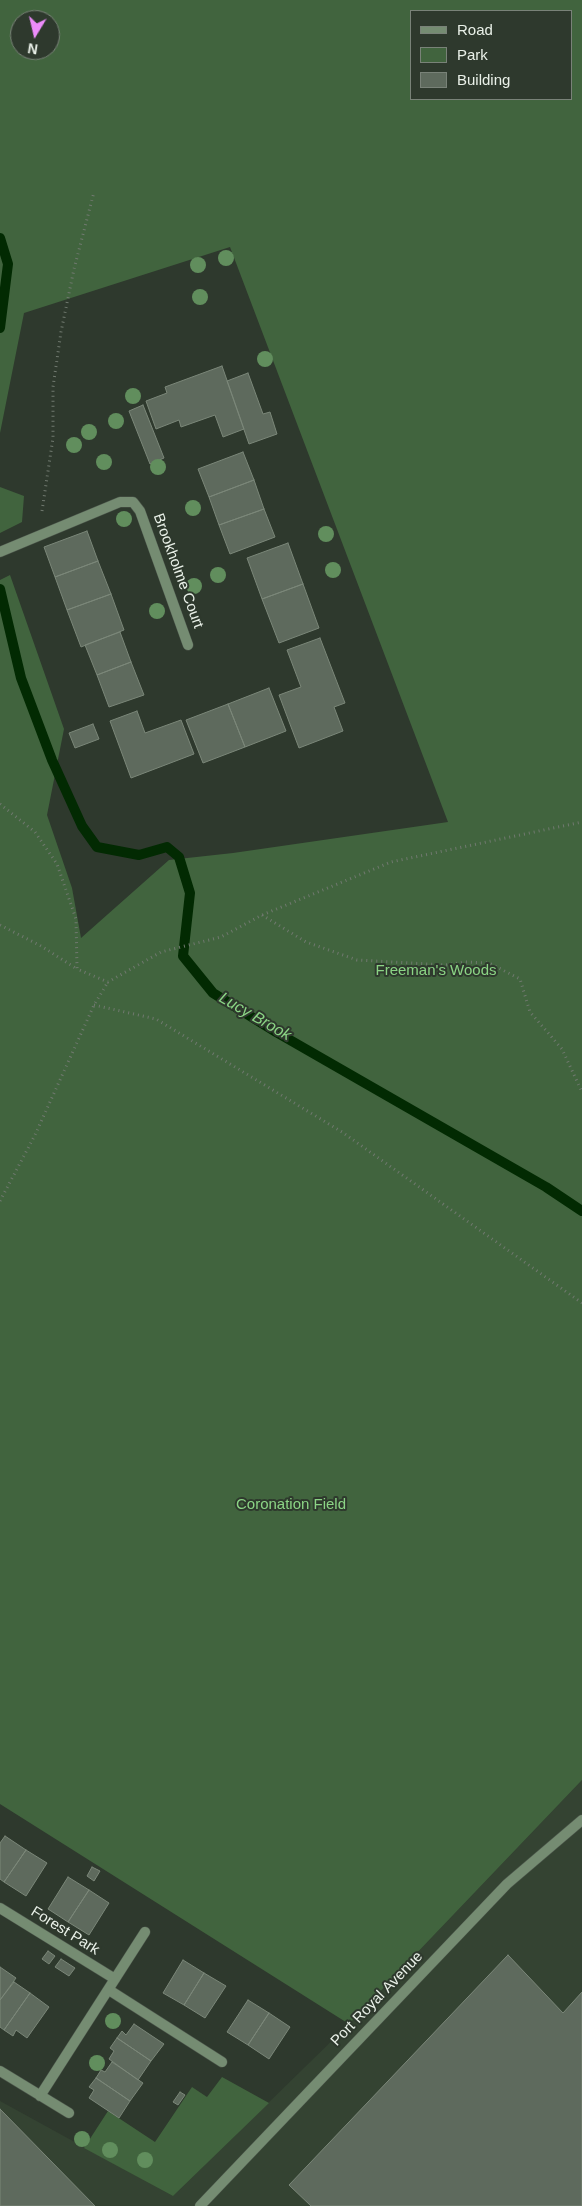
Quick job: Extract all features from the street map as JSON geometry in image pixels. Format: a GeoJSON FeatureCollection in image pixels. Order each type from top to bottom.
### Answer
{"type":"FeatureCollection","features":[{"type":"Feature","properties":{"kind":"street","name":"Brookholme Court"},"geometry":{"type":"LineString","coordinates":[[0,552],[120,502],[133,502],[140,511],[188,645]]}},
{"type":"Feature","properties":{"kind":"street","name":"Port Royal Avenue"},"geometry":{"type":"LineString","coordinates":[[200,2206],[507,1884],[582,1820]]}},
{"type":"Feature","properties":{"kind":"street","name":"Forest Park"},"geometry":{"type":"LineString","coordinates":[[0,1908],[115,1979]]}},
{"type":"Feature","properties":{"kind":"street"},"geometry":{"type":"LineString","coordinates":[[40,2096],[144,1932]]}},
{"type":"Feature","properties":{"kind":"street"},"geometry":{"type":"LineString","coordinates":[[108,1990],[222,2062]]}},
{"type":"Feature","properties":{"kind":"street"},"geometry":{"type":"LineString","coordinates":[[0,2071],[69,2113]]}},
{"type":"Feature","properties":{"kind":"path"},"geometry":{"type":"LineString","coordinates":[[34,538],[44,501],[53,438],[54,388],[61,332],[74,269],[94,192]]}},
{"type":"Feature","properties":{"kind":"path"},"geometry":{"type":"LineString","coordinates":[[0,804],[34,832],[57,864],[76,919],[77,969]]}},
{"type":"Feature","properties":{"kind":"path"},"geometry":{"type":"LineString","coordinates":[[0,1201],[35,1135],[94,1005],[108,982],[161,952],[221,937],[262,915],[391,862],[582,822]]}},
{"type":"Feature","properties":{"kind":"path"},"geometry":{"type":"LineString","coordinates":[[262,915],[306,942],[357,960],[446,965],[465,962],[489,963],[520,979],[530,1012],[562,1049],[582,1092]]}},
{"type":"Feature","properties":{"kind":"path"},"geometry":{"type":"LineString","coordinates":[[0,925],[41,946],[77,969],[108,982]]}},
{"type":"Feature","properties":{"kind":"path"},"geometry":{"type":"LineString","coordinates":[[94,1005],[156,1019],[342,1132],[582,1303]]}},
{"type":"Feature","properties":{"kind":"shaded area"},"geometry":{"type":"Polygon","coordinates":[[[582,1780],[582,2206],[0,2206],[0,2101],[173,2196],[349,2024],[582,1780]]]}},
{"type":"Feature","properties":{"kind":"green space"},"geometry":{"type":"Polygon","coordinates":[[[0,0],[582,0],[582,1780],[349,2024],[0,1804],[0,580],[10,575],[64,729],[47,815],[72,888],[81,938],[169,860],[233,853],[448,822],[230,247],[24,313],[0,433],[0,0]]]}},
{"type":"Feature","properties":{"kind":"green space"},"geometry":{"type":"Polygon","coordinates":[[[0,487],[24,496],[22,522],[0,533],[0,487]]]}},
{"type":"Feature","properties":{"kind":"green space"},"geometry":{"type":"Polygon","coordinates":[[[222,2077],[269,2103],[173,2196],[84,2148],[108,2111],[155,2142],[192,2087],[207,2097],[222,2077]]]}},
{"type":"Feature","properties":{"kind":"building"},"geometry":{"type":"Polygon","coordinates":[[[222,366],[244,429],[223,437],[215,415],[181,427],[179,420],[156,429],[146,401],[167,393],[165,387],[222,366]]]}},
{"type":"Feature","properties":{"kind":"building"},"geometry":{"type":"Polygon","coordinates":[[[248,373],[263,414],[270,412],[277,434],[249,444],[227,381],[248,373]]]}},
{"type":"Feature","properties":{"kind":"building"},"geometry":{"type":"Polygon","coordinates":[[[143,405],[164,458],[150,464],[129,411],[143,405]]]}},
{"type":"Feature","properties":{"kind":"building"},"geometry":{"type":"Polygon","coordinates":[[[243,452],[254,480],[209,497],[198,469],[243,452]]]}},
{"type":"Feature","properties":{"kind":"building"},"geometry":{"type":"Polygon","coordinates":[[[254,480],[264,509],[219,525],[209,497],[254,480]]]}},
{"type":"Feature","properties":{"kind":"building"},"geometry":{"type":"Polygon","coordinates":[[[264,509],[275,537],[230,554],[219,525],[264,509]]]}},
{"type":"Feature","properties":{"kind":"building"},"geometry":{"type":"Polygon","coordinates":[[[87,531],[98,561],[55,577],[44,547],[87,531]]]}},
{"type":"Feature","properties":{"kind":"building"},"geometry":{"type":"Polygon","coordinates":[[[288,543],[303,584],[262,599],[247,558],[288,543]]]}},
{"type":"Feature","properties":{"kind":"building"},"geometry":{"type":"Polygon","coordinates":[[[98,561],[111,594],[67,610],[55,577],[98,561]]]}},
{"type":"Feature","properties":{"kind":"building"},"geometry":{"type":"Polygon","coordinates":[[[303,584],[319,628],[279,643],[262,599],[303,584]]]}},
{"type":"Feature","properties":{"kind":"building"},"geometry":{"type":"Polygon","coordinates":[[[111,594],[124,630],[81,647],[67,610],[111,594]]]}},
{"type":"Feature","properties":{"kind":"building"},"geometry":{"type":"Polygon","coordinates":[[[120,632],[131,662],[97,675],[85,645],[120,632]]]}},
{"type":"Feature","properties":{"kind":"building"},"geometry":{"type":"Polygon","coordinates":[[[320,638],[345,703],[334,707],[343,731],[299,748],[279,695],[301,687],[287,650],[320,638]]]}},
{"type":"Feature","properties":{"kind":"building"},"geometry":{"type":"Polygon","coordinates":[[[131,662],[144,695],[109,707],[97,675],[131,662]]]}},
{"type":"Feature","properties":{"kind":"building"},"geometry":{"type":"Polygon","coordinates":[[[269,688],[286,731],[245,747],[228,704],[269,688]]]}},
{"type":"Feature","properties":{"kind":"building"},"geometry":{"type":"Polygon","coordinates":[[[228,704],[245,747],[203,763],[186,720],[228,704]]]}},
{"type":"Feature","properties":{"kind":"building"},"geometry":{"type":"Polygon","coordinates":[[[137,711],[145,733],[181,720],[194,754],[131,778],[110,721],[137,711]]]}},
{"type":"Feature","properties":{"kind":"building"},"geometry":{"type":"Polygon","coordinates":[[[93,724],[99,739],[75,748],[69,733],[93,724]]]}},
{"type":"Feature","properties":{"kind":"building"},"geometry":{"type":"Polygon","coordinates":[[[5,1836],[26,1850],[4,1882],[0,1879],[0,1843],[5,1836]]]}},
{"type":"Feature","properties":{"kind":"building"},"geometry":{"type":"Polygon","coordinates":[[[26,1850],[47,1863],[26,1896],[4,1882],[26,1850]]]}},
{"type":"Feature","properties":{"kind":"building"},"geometry":{"type":"Polygon","coordinates":[[[92,1867],[100,1871],[94,1881],[87,1876],[92,1867]]]}},
{"type":"Feature","properties":{"kind":"building"},"geometry":{"type":"Polygon","coordinates":[[[68,1877],[89,1890],[68,1922],[48,1909],[68,1877]]]}},
{"type":"Feature","properties":{"kind":"building"},"geometry":{"type":"Polygon","coordinates":[[[89,1890],[109,1903],[89,1935],[68,1922],[89,1890]]]}},
{"type":"Feature","properties":{"kind":"building"},"geometry":{"type":"Polygon","coordinates":[[[48,1951],[55,1956],[49,1964],[42,1959],[48,1951]]]}},
{"type":"Feature","properties":{"kind":"building"},"geometry":{"type":"Polygon","coordinates":[[[508,1955],[563,2013],[582,1992],[582,2206],[311,2206],[289,2185],[508,1955]]]}},
{"type":"Feature","properties":{"kind":"building"},"geometry":{"type":"Polygon","coordinates":[[[61,1959],[75,1968],[69,1976],[55,1967],[61,1959]]]}},
{"type":"Feature","properties":{"kind":"building"},"geometry":{"type":"Polygon","coordinates":[[[183,1960],[204,1973],[184,2005],[163,1993],[183,1960]]]}},
{"type":"Feature","properties":{"kind":"building"},"geometry":{"type":"Polygon","coordinates":[[[0,1967],[16,1978],[0,2000],[0,1967]]]}},
{"type":"Feature","properties":{"kind":"building"},"geometry":{"type":"Polygon","coordinates":[[[204,1973],[226,1986],[205,2018],[184,2005],[204,1973]]]}},
{"type":"Feature","properties":{"kind":"building"},"geometry":{"type":"Polygon","coordinates":[[[14,1982],[30,1993],[4,2030],[0,2027],[0,2000],[14,1982]]]}},
{"type":"Feature","properties":{"kind":"building"},"geometry":{"type":"Polygon","coordinates":[[[30,1993],[49,2007],[27,2038],[16,2030],[13,2036],[4,2030],[30,1993]]]}},
{"type":"Feature","properties":{"kind":"building"},"geometry":{"type":"Polygon","coordinates":[[[248,2000],[269,2013],[248,2045],[227,2032],[248,2000]]]}},
{"type":"Feature","properties":{"kind":"building"},"geometry":{"type":"Polygon","coordinates":[[[269,2013],[290,2027],[269,2059],[248,2045],[269,2013]]]}},
{"type":"Feature","properties":{"kind":"building"},"geometry":{"type":"Polygon","coordinates":[[[134,2024],[164,2044],[151,2061],[117,2038],[122,2031],[126,2035],[134,2024]]]}},
{"type":"Feature","properties":{"kind":"building"},"geometry":{"type":"Polygon","coordinates":[[[117,2038],[151,2061],[138,2080],[109,2059],[114,2051],[110,2048],[117,2038]]]}},
{"type":"Feature","properties":{"kind":"building"},"geometry":{"type":"Polygon","coordinates":[[[112,2062],[143,2083],[130,2101],[96,2078],[101,2070],[105,2072],[112,2062]]]}},
{"type":"Feature","properties":{"kind":"building"},"geometry":{"type":"Polygon","coordinates":[[[96,2078],[130,2101],[119,2118],[89,2098],[94,2090],[89,2087],[96,2078]]]}},
{"type":"Feature","properties":{"kind":"building"},"geometry":{"type":"Polygon","coordinates":[[[180,2092],[185,2095],[178,2105],[173,2102],[180,2092]]]}},
{"type":"Feature","properties":{"kind":"building"},"geometry":{"type":"Polygon","coordinates":[[[0,2109],[95,2206],[0,2206],[0,2109]]]}},
{"type":"Feature","properties":{"kind":"waterway","name":"Lucy Brook"},"geometry":{"type":"LineString","coordinates":[[0,238],[8,264],[0,328]]}},
{"type":"Feature","properties":{"kind":"waterway","name":"Lucy Brook"},"geometry":{"type":"LineString","coordinates":[[0,589],[21,678],[52,760],[82,826],[97,847],[139,855],[167,847],[179,857],[190,893],[183,956],[213,993],[276,1032],[546,1187],[582,1211]]}},
{"type":"Feature","properties":{"kind":"park label","name":"Freeman's Woods"},"geometry":{"type":"Point","coordinates":[436,971]}},
{"type":"Feature","properties":{"kind":"park label","name":"Coronation Field"},"geometry":{"type":"Point","coordinates":[291,1505]}}]}
